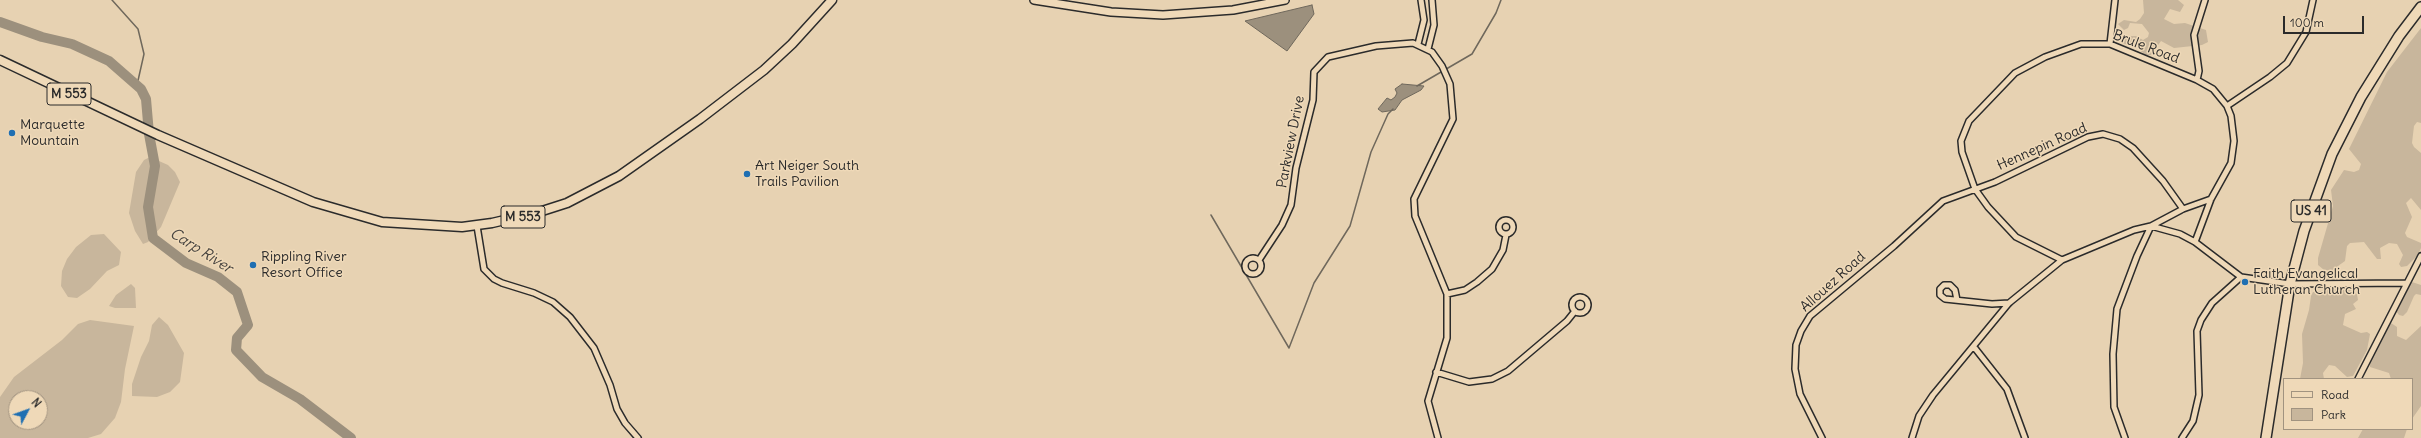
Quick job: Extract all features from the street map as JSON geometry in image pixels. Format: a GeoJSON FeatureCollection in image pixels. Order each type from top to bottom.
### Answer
{"type":"FeatureCollection","features":[{"type":"Feature","properties":{"kind":"highway","name":"US 41"},"geometry":{"type":"LineString","coordinates":[[2266,438],[2290,284],[2304,231],[2332,154],[2360,97],[2398,36],[2421,8]]}},
{"type":"Feature","properties":{"kind":"main road","name":"M 553"},"geometry":{"type":"LineString","coordinates":[[0,60],[158,135],[313,202],[343,212],[382,222],[407,225],[477,226],[516,218],[560,205],[619,176],[717,106],[764,70],[792,44],[832,0]]}},
{"type":"Feature","properties":{"kind":"street"},"geometry":{"type":"LineString","coordinates":[[1034,0],[1111,12],[1163,15],[1233,10],[1285,0]]}},
{"type":"Feature","properties":{"kind":"street"},"geometry":{"type":"LineString","coordinates":[[1418,44],[1424,20],[1421,0]]}},
{"type":"Feature","properties":{"kind":"street"},"geometry":{"type":"LineString","coordinates":[[1432,0],[1434,25],[1428,49],[1442,66],[1450,84],[1453,119],[1414,199],[1415,216],[1447,294],[1447,338],[1428,401],[1438,438]]}},
{"type":"Feature","properties":{"kind":"street"},"geometry":{"type":"LineString","coordinates":[[2110,44],[2115,0]]}},
{"type":"Feature","properties":{"kind":"street"},"geometry":{"type":"LineString","coordinates":[[2197,80],[2200,71],[2194,34],[2205,0]]}},
{"type":"Feature","properties":{"kind":"street"},"geometry":{"type":"LineString","coordinates":[[2195,242],[2212,199],[2227,175],[2233,154],[2234,128],[2227,106],[2270,77],[2287,63],[2306,32],[2313,0]]}},
{"type":"Feature","properties":{"kind":"street","name":"Parkview Drive"},"geometry":{"type":"LineString","coordinates":[[1259,260],[1282,225],[1291,205],[1296,168],[1313,100],[1314,72],[1328,57],[1376,46],[1418,44],[1428,49]]}},
{"type":"Feature","properties":{"kind":"street","name":"Brule Road"},"geometry":{"type":"LineString","coordinates":[[2062,260],[2016,237],[1988,207],[1975,188],[1964,164],[1961,141],[1969,121],[1988,99],[2015,73],[2045,57],[2080,44],[2110,44],[2197,80],[2213,89],[2227,106]]}},
{"type":"Feature","properties":{"kind":"street","name":"Hennepin Road"},"geometry":{"type":"LineString","coordinates":[[1975,188],[1995,182],[2082,140],[2103,134],[2120,139],[2133,148],[2163,181],[2183,209]]}},
{"type":"Feature","properties":{"kind":"street","name":"Allouez Road"},"geometry":{"type":"LineString","coordinates":[[1822,438],[1800,394],[1795,369],[1796,345],[1810,316],[1894,246],[1943,201],[1975,188]]}},
{"type":"Feature","properties":{"kind":"street"},"geometry":{"type":"LineString","coordinates":[[1912,438],[1920,416],[1933,395],[1974,348],[2009,303],[2062,260],[2122,235],[2151,226],[2183,209],[2212,199]]}},
{"type":"Feature","properties":{"kind":"street"},"geometry":{"type":"LineString","coordinates":[[477,226],[484,269],[494,279],[519,290],[534,293],[562,310],[583,333],[594,348],[610,386],[617,409],[625,423],[638,438]]}},
{"type":"Feature","properties":{"kind":"street"},"geometry":{"type":"LineString","coordinates":[[2151,226],[2174,232],[2195,242],[2241,277],[2290,284],[2406,283]]}},
{"type":"Feature","properties":{"kind":"street"},"geometry":{"type":"LineString","coordinates":[[2125,438],[2114,407],[2113,354],[2116,309],[2137,256],[2151,226]]}},
{"type":"Feature","properties":{"kind":"street"},"geometry":{"type":"LineString","coordinates":[[1447,294],[1465,290],[1478,282],[1492,269],[1503,250],[1506,235]]}},
{"type":"Feature","properties":{"kind":"street"},"geometry":{"type":"LineString","coordinates":[[2358,378],[2421,256]]}},
{"type":"Feature","properties":{"kind":"street"},"geometry":{"type":"LineString","coordinates":[[2182,438],[2193,421],[2199,395],[2197,331],[2199,325],[2212,303],[2241,277]]}},
{"type":"Feature","properties":{"kind":"street"},"geometry":{"type":"LineString","coordinates":[[1957,300],[1992,304],[2009,303]]}},
{"type":"Feature","properties":{"kind":"street"},"geometry":{"type":"LineString","coordinates":[[1436,372],[1469,382],[1492,379],[1508,371],[1567,321],[1575,311]]}},
{"type":"Feature","properties":{"kind":"street"},"geometry":{"type":"LineString","coordinates":[[1974,348],[2007,389],[2025,438]]}},
{"type":"Feature","properties":{"kind":"green space"},"geometry":{"type":"Polygon","coordinates":[[[2143,0],[2178,0],[2184,5],[2180,12],[2170,9],[2164,19],[2174,24],[2185,23],[2206,30],[2208,42],[2202,45],[2174,48],[2161,41],[2151,55],[2145,55],[2138,48],[2122,43],[2119,39],[2124,36],[2136,36],[2143,40],[2148,37],[2149,33],[2142,24],[2130,23],[2128,28],[2124,30],[2118,24],[2124,20],[2136,22],[2140,19],[2144,13],[2143,0]]]}},
{"type":"Feature","properties":{"kind":"green space"},"geometry":{"type":"Polygon","coordinates":[[[2421,28],[2421,123],[2417,122],[2414,126],[2412,143],[2421,153],[2421,210],[2411,198],[2406,203],[2412,217],[2405,233],[2407,237],[2421,243],[2421,248],[2418,255],[2407,266],[2401,267],[2399,264],[2403,255],[2397,244],[2389,243],[2380,248],[2381,259],[2377,259],[2364,242],[2350,243],[2347,246],[2345,261],[2331,271],[2324,270],[2318,265],[2318,258],[2333,206],[2331,190],[2344,170],[2354,172],[2359,170],[2361,164],[2349,149],[2387,72],[2421,28]]]}},
{"type":"Feature","properties":{"kind":"green space"},"geometry":{"type":"Polygon","coordinates":[[[150,157],[168,165],[175,172],[180,182],[161,227],[148,242],[143,244],[135,231],[129,213],[136,172],[144,160],[150,157]]]}},
{"type":"Feature","properties":{"kind":"green space"},"geometry":{"type":"Polygon","coordinates":[[[104,234],[121,252],[119,265],[107,271],[90,289],[77,298],[68,297],[61,286],[62,271],[67,259],[76,247],[91,235],[104,234]]]}},
{"type":"Feature","properties":{"kind":"green space"},"geometry":{"type":"Polygon","coordinates":[[[2412,282],[2421,285],[2421,295],[2416,294],[2407,312],[2403,316],[2399,315],[2396,311],[2405,287],[2412,282]]]}},
{"type":"Feature","properties":{"kind":"green space"},"geometry":{"type":"Polygon","coordinates":[[[131,284],[135,288],[136,308],[115,308],[109,306],[116,295],[131,284]]]}},
{"type":"Feature","properties":{"kind":"green space"},"geometry":{"type":"Polygon","coordinates":[[[2335,289],[2350,290],[2357,294],[2358,300],[2353,304],[2356,309],[2345,314],[2343,325],[2361,333],[2367,332],[2370,334],[2367,350],[2353,376],[2347,377],[2335,366],[2329,365],[2323,373],[2324,378],[2300,378],[2303,363],[2302,334],[2313,292],[2335,289]]]}},
{"type":"Feature","properties":{"kind":"green space"},"geometry":{"type":"Polygon","coordinates":[[[159,317],[168,325],[184,353],[180,382],[170,392],[157,397],[132,396],[132,384],[141,357],[149,341],[152,325],[159,317]]]}},
{"type":"Feature","properties":{"kind":"green space"},"geometry":{"type":"Polygon","coordinates":[[[90,320],[134,326],[125,369],[121,402],[115,418],[101,434],[88,438],[0,438],[0,397],[14,377],[62,340],[78,324],[90,320]]]}},
{"type":"Feature","properties":{"kind":"green space"},"geometry":{"type":"Polygon","coordinates":[[[2391,323],[2397,327],[2397,336],[2406,340],[2421,326],[2421,406],[2413,418],[2413,378],[2391,378],[2389,373],[2370,367],[2370,360],[2391,323]]]}},
{"type":"Feature","properties":{"kind":"green space"},"geometry":{"type":"Polygon","coordinates":[[[2362,430],[2407,430],[2404,438],[2358,438],[2362,430]]]}},
{"type":"Feature","properties":{"kind":"shaded area"},"geometry":{"type":"Polygon","coordinates":[[[1312,5],[1314,14],[1287,51],[1245,21],[1312,5]]]}},
{"type":"Feature","properties":{"kind":"shaded area"},"geometry":{"type":"Polygon","coordinates":[[[1402,84],[1424,86],[1421,90],[1402,100],[1395,110],[1382,112],[1378,109],[1387,98],[1391,100],[1395,97],[1397,93],[1395,89],[1402,84]]]}},
{"type":"Feature","properties":{"kind":"waterway"},"geometry":{"type":"LineString","coordinates":[[112,0],[138,29],[144,54],[137,85]]}},
{"type":"Feature","properties":{"kind":"waterway"},"geometry":{"type":"LineString","coordinates":[[1417,86],[1472,54],[1496,13],[1501,0]]}},
{"type":"Feature","properties":{"kind":"waterway","name":"Carp River"},"geometry":{"type":"LineString","coordinates":[[0,22],[42,37],[72,44],[109,61],[141,89],[146,99],[149,134],[155,166],[148,207],[153,238],[186,263],[218,277],[237,292],[248,325],[237,338],[236,350],[262,377],[300,399],[351,438]]}},
{"type":"Feature","properties":{"kind":"waterway"},"geometry":{"type":"LineString","coordinates":[[1211,215],[1289,348],[1314,283],[1350,226],[1371,152],[1388,114],[1393,109]]}},
{"type":"Feature","properties":{"kind":"place","name":"Marquette Mountain"},"geometry":{"type":"Point","coordinates":[12,133]}},
{"type":"Feature","properties":{"kind":"place","name":"Art Neiger South Trails Pavilion"},"geometry":{"type":"Point","coordinates":[747,174]}},
{"type":"Feature","properties":{"kind":"place","name":"Rippling River Resort Office"},"geometry":{"type":"Point","coordinates":[253,265]}},
{"type":"Feature","properties":{"kind":"place","name":"Faith Evangelical Lutheran Church"},"geometry":{"type":"Point","coordinates":[2245,282]}}]}
